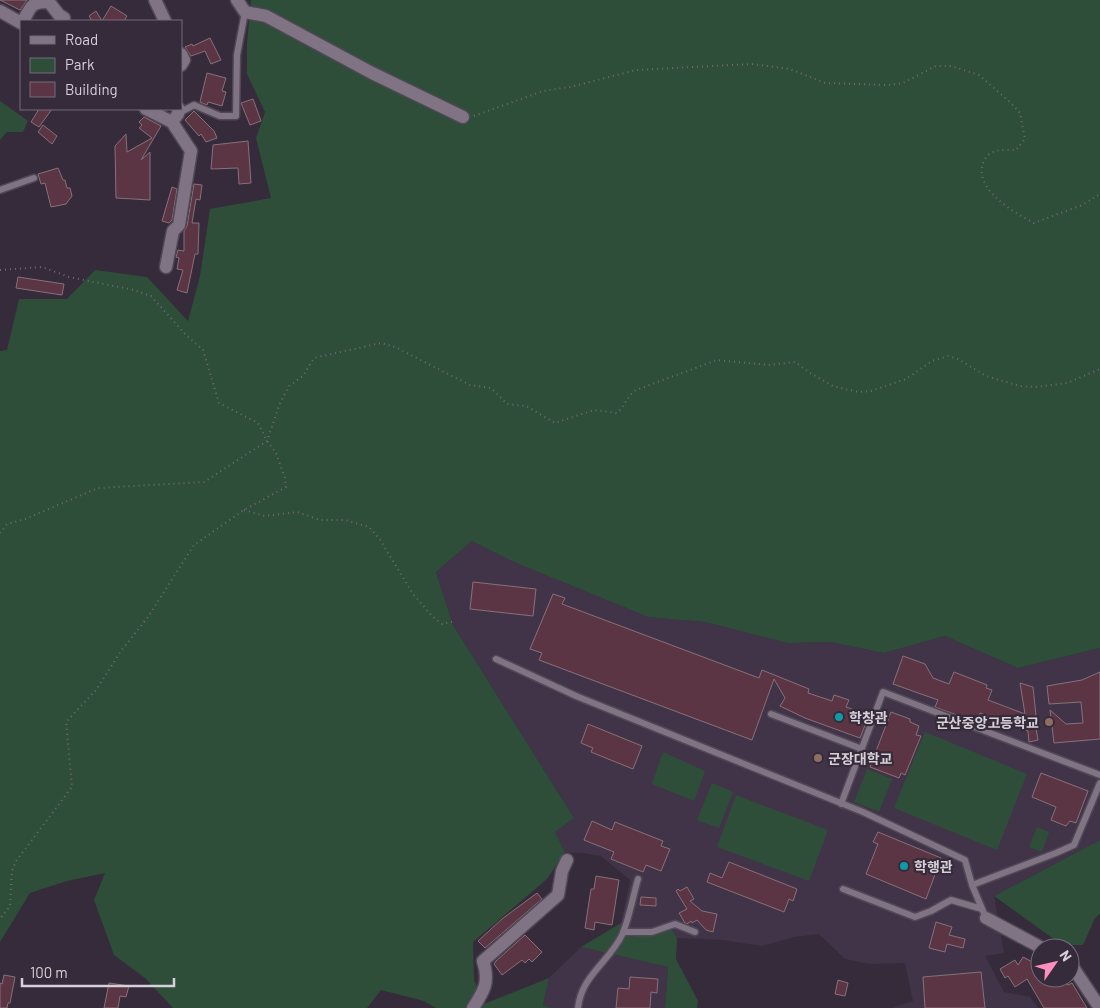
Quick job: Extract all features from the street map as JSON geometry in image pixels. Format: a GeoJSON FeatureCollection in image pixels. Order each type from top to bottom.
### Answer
{"type":"FeatureCollection","features":[{"type":"Feature","properties":{"kind":"street"},"geometry":{"type":"LineString","coordinates":[[155,0],[165,20]]}},
{"type":"Feature","properties":{"kind":"street"},"geometry":{"type":"LineString","coordinates":[[237,0],[245,12],[266,16],[372,73],[463,117]]}},
{"type":"Feature","properties":{"kind":"street"},"geometry":{"type":"LineString","coordinates":[[23,20],[32,5],[38,1],[50,2],[59,15],[64,18]]}},
{"type":"Feature","properties":{"kind":"street"},"geometry":{"type":"LineString","coordinates":[[0,12],[20,21]]}},
{"type":"Feature","properties":{"kind":"street"},"geometry":{"type":"LineString","coordinates":[[151,110],[176,115],[191,151],[179,225],[172,231],[166,267]]}},
{"type":"Feature","properties":{"kind":"street"},"geometry":{"type":"LineString","coordinates":[[473,1008],[484,991],[487,973],[483,961],[558,895],[562,871],[567,860]]}},
{"type":"Feature","properties":{"kind":"street"},"geometry":{"type":"LineString","coordinates":[[984,914],[1030,941]]}},
{"type":"Feature","properties":{"kind":"street"},"geometry":{"type":"LineString","coordinates":[[1080,978],[1100,1008]]}},
{"type":"Feature","properties":{"kind":"lane"},"geometry":{"type":"LineString","coordinates":[[176,115],[194,105],[220,116],[236,116],[237,55],[245,12]]}},
{"type":"Feature","properties":{"kind":"lane"},"geometry":{"type":"LineString","coordinates":[[0,190],[34,178]]}},
{"type":"Feature","properties":{"kind":"lane"},"geometry":{"type":"LineString","coordinates":[[496,659],[576,696],[842,804],[965,860],[972,885],[984,914]]}},
{"type":"Feature","properties":{"kind":"lane"},"geometry":{"type":"LineString","coordinates":[[842,804],[883,692],[1100,775]]}},
{"type":"Feature","properties":{"kind":"lane"},"geometry":{"type":"LineString","coordinates":[[771,714],[862,749]]}},
{"type":"Feature","properties":{"kind":"lane"},"geometry":{"type":"LineString","coordinates":[[972,885],[1074,845],[1100,783]]}},
{"type":"Feature","properties":{"kind":"lane"},"geometry":{"type":"LineString","coordinates":[[578,1008],[584,984],[608,955],[623,932],[638,879]]}},
{"type":"Feature","properties":{"kind":"lane"},"geometry":{"type":"LineString","coordinates":[[843,889],[915,917],[951,900],[984,914]]}},
{"type":"Feature","properties":{"kind":"lane"},"geometry":{"type":"LineString","coordinates":[[623,932],[652,932],[675,924],[696,932]]}},
{"type":"Feature","properties":{"kind":"path"},"geometry":{"type":"LineString","coordinates":[[463,117],[476,116],[543,91],[570,87],[636,70],[752,64],[790,69],[825,83],[888,85],[903,83],[936,66],[951,66],[979,75],[1012,103],[1020,113],[1025,139],[1016,150],[993,152],[986,157],[982,164],[981,176],[987,186],[1008,209],[1034,223],[1082,205],[1100,194]]}},
{"type":"Feature","properties":{"kind":"path"},"geometry":{"type":"LineString","coordinates":[[0,270],[42,267],[69,277],[134,290],[151,296],[186,335],[203,350],[219,403],[258,423],[267,441],[276,453],[286,478],[286,487],[244,510],[194,545],[148,617],[121,651],[96,690],[66,722],[72,787],[16,862],[12,871],[10,906],[0,919]]}},
{"type":"Feature","properties":{"kind":"path"},"geometry":{"type":"LineString","coordinates":[[0,533],[7,524],[25,519],[98,488],[204,482],[267,441],[280,403],[289,386],[303,376],[314,358],[381,343],[396,347],[470,385],[491,388],[507,404],[526,406],[555,423],[594,410],[617,413],[636,390],[717,360],[768,365],[794,362],[833,386],[858,392],[906,379],[932,361],[948,356],[958,359],[986,376],[1020,386],[1035,387],[1067,383],[1100,369]]}},
{"type":"Feature","properties":{"kind":"path"},"geometry":{"type":"LineString","coordinates":[[244,510],[265,516],[297,512],[320,520],[345,520],[369,527],[379,538],[413,594],[432,616],[442,624],[456,621]]}},
{"type":"Feature","properties":{"kind":"shaded area","name":"군장대학교"},"geometry":{"type":"Polygon","coordinates":[[[472,541],[514,562],[648,617],[705,622],[788,643],[831,642],[884,653],[945,636],[1018,668],[1100,648],[1100,840],[994,896],[1004,953],[985,956],[1004,992],[1030,997],[1038,1008],[892,1008],[913,1001],[905,963],[871,964],[845,959],[819,934],[794,937],[762,946],[723,940],[677,938],[672,930],[630,937],[621,923],[630,880],[601,856],[565,852],[555,832],[574,818],[453,625],[436,572],[472,541]]]}},
{"type":"Feature","properties":{"kind":"shaded area"},"geometry":{"type":"Polygon","coordinates":[[[581,947],[668,967],[665,1008],[553,1008],[543,1005],[549,978],[581,947]]]}},
{"type":"Feature","properties":{"kind":"green space"},"geometry":{"type":"Polygon","coordinates":[[[251,0],[1100,0],[1100,648],[1018,668],[945,636],[884,653],[831,642],[788,643],[705,622],[648,617],[514,562],[472,541],[436,572],[453,625],[574,818],[555,832],[565,852],[547,879],[473,942],[474,980],[484,1004],[549,978],[543,1005],[553,1008],[436,1008],[424,1001],[381,990],[367,1008],[173,1008],[145,978],[114,955],[94,900],[105,873],[67,881],[30,893],[0,942],[0,351],[7,350],[19,299],[67,299],[95,270],[147,277],[188,321],[200,276],[210,209],[271,198],[256,138],[265,112],[247,74],[247,44],[251,0]]]}},
{"type":"Feature","properties":{"kind":"green space"},"geometry":{"type":"Polygon","coordinates":[[[0,101],[28,121],[23,132],[7,132],[0,140],[0,101]]]}},
{"type":"Feature","properties":{"kind":"green space"},"geometry":{"type":"Polygon","coordinates":[[[925,732],[1027,774],[997,850],[894,808],[925,732]]]}},
{"type":"Feature","properties":{"kind":"green space"},"geometry":{"type":"Polygon","coordinates":[[[663,752],[705,771],[694,801],[652,784],[663,752]]]}},
{"type":"Feature","properties":{"kind":"green space"},"geometry":{"type":"Polygon","coordinates":[[[867,769],[892,779],[879,812],[854,802],[867,769]]]}},
{"type":"Feature","properties":{"kind":"green space"},"geometry":{"type":"Polygon","coordinates":[[[712,783],[733,792],[719,828],[697,820],[712,783]]]}},
{"type":"Feature","properties":{"kind":"green space"},"geometry":{"type":"Polygon","coordinates":[[[736,795],[828,830],[809,881],[717,847],[736,795]]]}},
{"type":"Feature","properties":{"kind":"green space"},"geometry":{"type":"Polygon","coordinates":[[[1037,827],[1049,832],[1042,852],[1029,847],[1037,827]]]}},
{"type":"Feature","properties":{"kind":"green space"},"geometry":{"type":"Polygon","coordinates":[[[1100,840],[1100,914],[1095,918],[1083,945],[1080,945],[1080,938],[1052,938],[994,896],[1100,840]]]}},
{"type":"Feature","properties":{"kind":"green space"},"geometry":{"type":"Polygon","coordinates":[[[621,923],[630,937],[672,930],[677,938],[676,959],[698,1001],[697,1008],[665,1008],[668,967],[581,947],[621,923]]]}},
{"type":"Feature","properties":{"kind":"building"},"geometry":{"type":"Polygon","coordinates":[[[0,0],[27,0],[20,10],[0,0]]]}},
{"type":"Feature","properties":{"kind":"building"},"geometry":{"type":"Polygon","coordinates":[[[111,6],[127,16],[125,20],[103,20],[111,6]]]}},
{"type":"Feature","properties":{"kind":"building"},"geometry":{"type":"Polygon","coordinates":[[[96,11],[101,20],[91,20],[89,16],[96,11]]]}},
{"type":"Feature","properties":{"kind":"building"},"geometry":{"type":"Polygon","coordinates":[[[210,38],[221,60],[211,64],[205,51],[191,56],[185,47],[192,44],[193,46],[210,38]]]}},
{"type":"Feature","properties":{"kind":"building"},"geometry":{"type":"Polygon","coordinates":[[[207,73],[226,78],[222,91],[226,92],[222,106],[208,102],[207,105],[200,102],[207,73]]]}},
{"type":"Feature","properties":{"kind":"building"},"geometry":{"type":"Polygon","coordinates":[[[253,99],[261,121],[250,125],[241,103],[253,99]]]}},
{"type":"Feature","properties":{"kind":"building"},"geometry":{"type":"Polygon","coordinates":[[[38,110],[51,110],[39,127],[31,122],[38,110]]]}},
{"type":"Feature","properties":{"kind":"building"},"geometry":{"type":"Polygon","coordinates":[[[194,111],[214,131],[217,138],[206,142],[201,134],[199,136],[185,120],[194,111]]]}},
{"type":"Feature","properties":{"kind":"building"},"geometry":{"type":"Polygon","coordinates":[[[144,117],[161,126],[141,160],[150,152],[150,200],[116,198],[115,146],[126,134],[127,152],[152,138],[139,128],[142,125],[139,122],[144,117]]]}},
{"type":"Feature","properties":{"kind":"building"},"geometry":{"type":"Polygon","coordinates":[[[43,125],[57,136],[52,144],[38,132],[43,125]]]}},
{"type":"Feature","properties":{"kind":"building"},"geometry":{"type":"Polygon","coordinates":[[[248,141],[251,183],[239,184],[238,168],[211,169],[213,145],[248,141]]]}},
{"type":"Feature","properties":{"kind":"building"},"geometry":{"type":"Polygon","coordinates":[[[58,168],[67,188],[70,188],[72,196],[66,204],[51,207],[45,183],[41,184],[38,174],[58,168]]]}},
{"type":"Feature","properties":{"kind":"building"},"geometry":{"type":"Polygon","coordinates":[[[194,184],[202,185],[200,200],[196,199],[192,223],[199,223],[198,254],[195,254],[187,293],[177,290],[183,270],[177,269],[179,258],[176,257],[178,250],[184,251],[184,231],[187,226],[194,184]]]}},
{"type":"Feature","properties":{"kind":"building"},"geometry":{"type":"Polygon","coordinates":[[[172,187],[177,189],[172,220],[169,223],[162,221],[172,187]]]}},
{"type":"Feature","properties":{"kind":"building"},"geometry":{"type":"Polygon","coordinates":[[[18,277],[64,284],[62,295],[16,288],[18,277]]]}},
{"type":"Feature","properties":{"kind":"building"},"geometry":{"type":"Polygon","coordinates":[[[473,582],[536,589],[533,616],[470,609],[473,582]]]}},
{"type":"Feature","properties":{"kind":"building"},"geometry":{"type":"Polygon","coordinates":[[[553,594],[565,598],[562,604],[759,678],[762,670],[809,689],[808,693],[832,701],[834,695],[849,700],[846,707],[869,715],[860,738],[805,718],[780,706],[785,698],[774,679],[752,740],[539,660],[542,653],[530,649],[553,594]]]}},
{"type":"Feature","properties":{"kind":"building"},"geometry":{"type":"Polygon","coordinates":[[[903,656],[925,664],[933,678],[949,684],[954,672],[987,685],[986,688],[992,690],[988,700],[1025,714],[1020,683],[1033,687],[1036,716],[1034,716],[1038,740],[1029,742],[1028,731],[980,713],[976,722],[935,707],[938,700],[893,684],[903,656]]]}},
{"type":"Feature","properties":{"kind":"building"},"geometry":{"type":"Polygon","coordinates":[[[1100,672],[1100,739],[1054,743],[1050,710],[1066,724],[1083,723],[1081,702],[1049,704],[1047,686],[1082,680],[1100,672]]]}},
{"type":"Feature","properties":{"kind":"building"},"geometry":{"type":"Polygon","coordinates":[[[891,712],[910,719],[910,722],[919,726],[916,735],[921,736],[905,775],[901,773],[899,778],[870,767],[891,712]]]}},
{"type":"Feature","properties":{"kind":"building"},"geometry":{"type":"Polygon","coordinates":[[[588,724],[642,746],[633,769],[591,752],[593,748],[581,743],[588,724]]]}},
{"type":"Feature","properties":{"kind":"building"},"geometry":{"type":"Polygon","coordinates":[[[1041,773],[1088,791],[1076,823],[1070,821],[1066,826],[1051,820],[1056,807],[1032,797],[1041,773]]]}},
{"type":"Feature","properties":{"kind":"building"},"geometry":{"type":"Polygon","coordinates":[[[592,821],[612,830],[615,822],[663,841],[661,846],[670,849],[661,871],[646,865],[643,872],[611,859],[614,852],[584,840],[592,821]]]}},
{"type":"Feature","properties":{"kind":"building","name":"학행관"},"geometry":{"type":"Polygon","coordinates":[[[878,832],[941,858],[926,899],[866,874],[878,844],[873,842],[878,832]]]}},
{"type":"Feature","properties":{"kind":"building"},"geometry":{"type":"Polygon","coordinates":[[[729,862],[797,889],[793,901],[789,899],[784,912],[707,882],[710,873],[722,878],[729,862]]]}},
{"type":"Feature","properties":{"kind":"building"},"geometry":{"type":"Polygon","coordinates":[[[596,876],[619,880],[612,925],[595,922],[594,930],[585,928],[591,889],[594,889],[596,876]]]}},
{"type":"Feature","properties":{"kind":"building"},"geometry":{"type":"Polygon","coordinates":[[[687,887],[694,899],[690,901],[702,911],[717,914],[713,932],[706,930],[697,920],[692,923],[691,921],[687,924],[685,923],[679,913],[687,909],[676,891],[687,887]]]}},
{"type":"Feature","properties":{"kind":"building"},"geometry":{"type":"Polygon","coordinates":[[[537,893],[542,899],[485,948],[478,941],[502,919],[537,893]]]}},
{"type":"Feature","properties":{"kind":"building"},"geometry":{"type":"Polygon","coordinates":[[[641,897],[656,898],[656,906],[640,905],[641,897]]]}},
{"type":"Feature","properties":{"kind":"building"},"geometry":{"type":"Polygon","coordinates":[[[936,922],[952,927],[949,935],[965,939],[963,948],[947,944],[945,952],[929,948],[936,922]]]}},
{"type":"Feature","properties":{"kind":"building"},"geometry":{"type":"Polygon","coordinates":[[[525,935],[542,952],[532,962],[529,959],[525,963],[522,960],[502,975],[494,964],[525,935]]]}},
{"type":"Feature","properties":{"kind":"building"},"geometry":{"type":"Polygon","coordinates":[[[1023,957],[1030,961],[1030,984],[1027,979],[1015,987],[1008,976],[1005,978],[1000,969],[1015,960],[1018,965],[1023,957]]]}},
{"type":"Feature","properties":{"kind":"building"},"geometry":{"type":"Polygon","coordinates":[[[981,972],[985,1008],[925,1008],[923,977],[981,972]]]}},
{"type":"Feature","properties":{"kind":"building"},"geometry":{"type":"Polygon","coordinates":[[[4,975],[15,977],[10,1003],[8,1003],[7,1008],[0,1008],[0,983],[2,984],[4,975]]]}},
{"type":"Feature","properties":{"kind":"building"},"geometry":{"type":"Polygon","coordinates":[[[630,977],[658,979],[657,993],[651,992],[650,1008],[616,1008],[618,988],[629,989],[630,977]]]}},
{"type":"Feature","properties":{"kind":"building"},"geometry":{"type":"Polygon","coordinates":[[[838,980],[848,983],[845,996],[835,994],[838,980]]]}},
{"type":"Feature","properties":{"kind":"building"},"geometry":{"type":"Polygon","coordinates":[[[109,983],[129,986],[126,997],[120,996],[118,1008],[104,1008],[109,983]]]}},
{"type":"Feature","properties":{"kind":"building"},"geometry":{"type":"Polygon","coordinates":[[[1032,988],[1075,988],[1087,1008],[1044,1008],[1032,988]]]}},
{"type":"Feature","properties":{"kind":"place","name":"학창관"},"geometry":{"type":"Point","coordinates":[839,717]}},
{"type":"Feature","properties":{"kind":"place","name":"군산중앙고등학교"},"geometry":{"type":"Point","coordinates":[1049,722]}},
{"type":"Feature","properties":{"kind":"place","name":"군장대학교"},"geometry":{"type":"Point","coordinates":[818,758]}},
{"type":"Feature","properties":{"kind":"place","name":"학행관"},"geometry":{"type":"Point","coordinates":[904,866]}}]}
